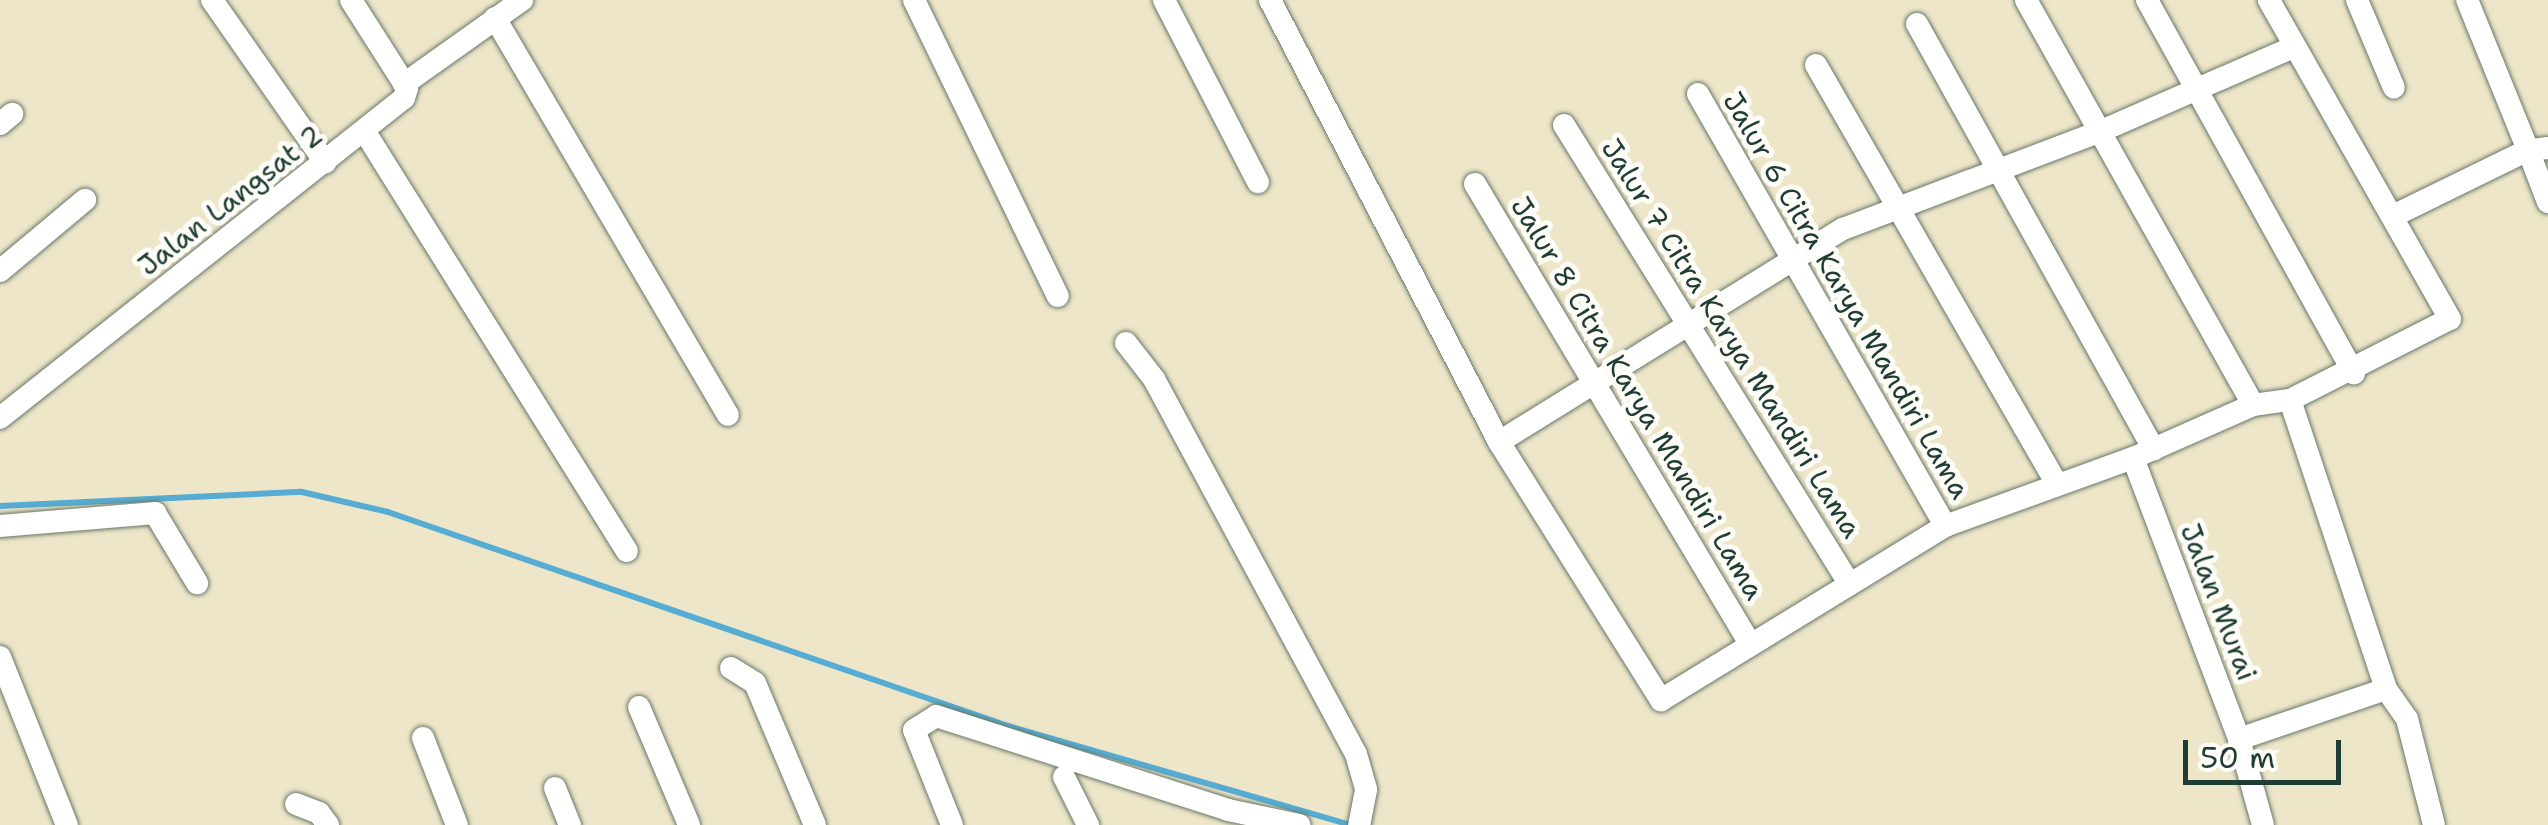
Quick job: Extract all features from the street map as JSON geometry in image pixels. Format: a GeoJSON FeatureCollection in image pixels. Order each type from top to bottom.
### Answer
{"type":"FeatureCollection","features":[{"type":"Feature","properties":{"kind":"street"},"geometry":{"type":"LineString","coordinates":[[212,0],[325,162]]}},
{"type":"Feature","properties":{"kind":"street"},"geometry":{"type":"LineString","coordinates":[[351,0],[404,84]]}},
{"type":"Feature","properties":{"kind":"street","name":"Jalan Langsat 2"},"geometry":{"type":"LineString","coordinates":[[0,418],[366,132],[404,98],[404,84],[522,0]]}},
{"type":"Feature","properties":{"kind":"street"},"geometry":{"type":"LineString","coordinates":[[914,0],[1058,296]]}},
{"type":"Feature","properties":{"kind":"street"},"geometry":{"type":"LineString","coordinates":[[1164,0],[1258,182]]}},
{"type":"Feature","properties":{"kind":"street"},"geometry":{"type":"LineString","coordinates":[[1270,0],[1499,442],[1661,700],[1748,642],[1945,526],[2143,453],[2253,405],[2290,400],[2354,373],[2450,319],[2268,0]]}},
{"type":"Feature","properties":{"kind":"street"},"geometry":{"type":"LineString","coordinates":[[2026,0],[2253,405]]}},
{"type":"Feature","properties":{"kind":"street"},"geometry":{"type":"LineString","coordinates":[[2147,0],[2354,373]]}},
{"type":"Feature","properties":{"kind":"street"},"geometry":{"type":"LineString","coordinates":[[2357,0],[2394,88]]}},
{"type":"Feature","properties":{"kind":"street"},"geometry":{"type":"LineString","coordinates":[[2467,0],[2538,149],[2548,202]]}},
{"type":"Feature","properties":{"kind":"street"},"geometry":{"type":"LineString","coordinates":[[495,18],[728,415]]}},
{"type":"Feature","properties":{"kind":"street","name":"Jalan Murai"},"geometry":{"type":"LineString","coordinates":[[1917,24],[2143,453],[2239,739],[2263,825]]}},
{"type":"Feature","properties":{"kind":"street"},"geometry":{"type":"LineString","coordinates":[[1499,442],[1593,380],[1843,229],[2099,132],[2294,47]]}},
{"type":"Feature","properties":{"kind":"street"},"geometry":{"type":"LineString","coordinates":[[1816,65],[2057,484]]}},
{"type":"Feature","properties":{"kind":"street","name":"Jalur 6 Citra Karya Mandiri Lama"},"geometry":{"type":"LineString","coordinates":[[1698,94],[1945,526]]}},
{"type":"Feature","properties":{"kind":"street","name":"Jalur 7 Citra Karya Mandiri Lama"},"geometry":{"type":"LineString","coordinates":[[1564,125],[1684,326],[1849,583]]}},
{"type":"Feature","properties":{"kind":"street"},"geometry":{"type":"LineString","coordinates":[[366,132],[627,551]]}},
{"type":"Feature","properties":{"kind":"street"},"geometry":{"type":"LineString","coordinates":[[2392,216],[2538,149]]}},
{"type":"Feature","properties":{"kind":"street","name":"Jalur 8 Citra Karya Mandiri Lama"},"geometry":{"type":"LineString","coordinates":[[1475,184],[1748,642]]}},
{"type":"Feature","properties":{"kind":"street"},"geometry":{"type":"LineString","coordinates":[[0,271],[84,200]]}},
{"type":"Feature","properties":{"kind":"street"},"geometry":{"type":"LineString","coordinates":[[1126,344],[1154,379],[1356,754],[1365,780],[1361,816]]}},
{"type":"Feature","properties":{"kind":"street"},"geometry":{"type":"LineString","coordinates":[[2290,400],[2386,689],[2407,719],[2434,825]]}},
{"type":"Feature","properties":{"kind":"street"},"geometry":{"type":"LineString","coordinates":[[0,526],[155,513],[197,583]]}},
{"type":"Feature","properties":{"kind":"street"},"geometry":{"type":"LineString","coordinates":[[0,658],[67,825]]}},
{"type":"Feature","properties":{"kind":"street"},"geometry":{"type":"LineString","coordinates":[[732,668],[755,683],[816,825]]}},
{"type":"Feature","properties":{"kind":"street"},"geometry":{"type":"LineString","coordinates":[[2239,739],[2386,689]]}},
{"type":"Feature","properties":{"kind":"street"},"geometry":{"type":"LineString","coordinates":[[639,707],[689,825]]}},
{"type":"Feature","properties":{"kind":"street"},"geometry":{"type":"LineString","coordinates":[[950,825],[914,730],[936,716],[1228,810],[1299,825]]}},
{"type":"Feature","properties":{"kind":"street"},"geometry":{"type":"LineString","coordinates":[[422,738],[457,825]]}},
{"type":"Feature","properties":{"kind":"street"},"geometry":{"type":"LineString","coordinates":[[1064,776],[1088,825]]}},
{"type":"Feature","properties":{"kind":"street"},"geometry":{"type":"LineString","coordinates":[[555,788],[570,825]]}},
{"type":"Feature","properties":{"kind":"street"},"geometry":{"type":"LineString","coordinates":[[296,804],[318,812],[328,825]]}},
{"type":"Feature","properties":{"kind":"waterway"},"geometry":{"type":"LineString","coordinates":[[0,506],[302,492],[388,512],[1008,726],[1352,825]]}}]}
